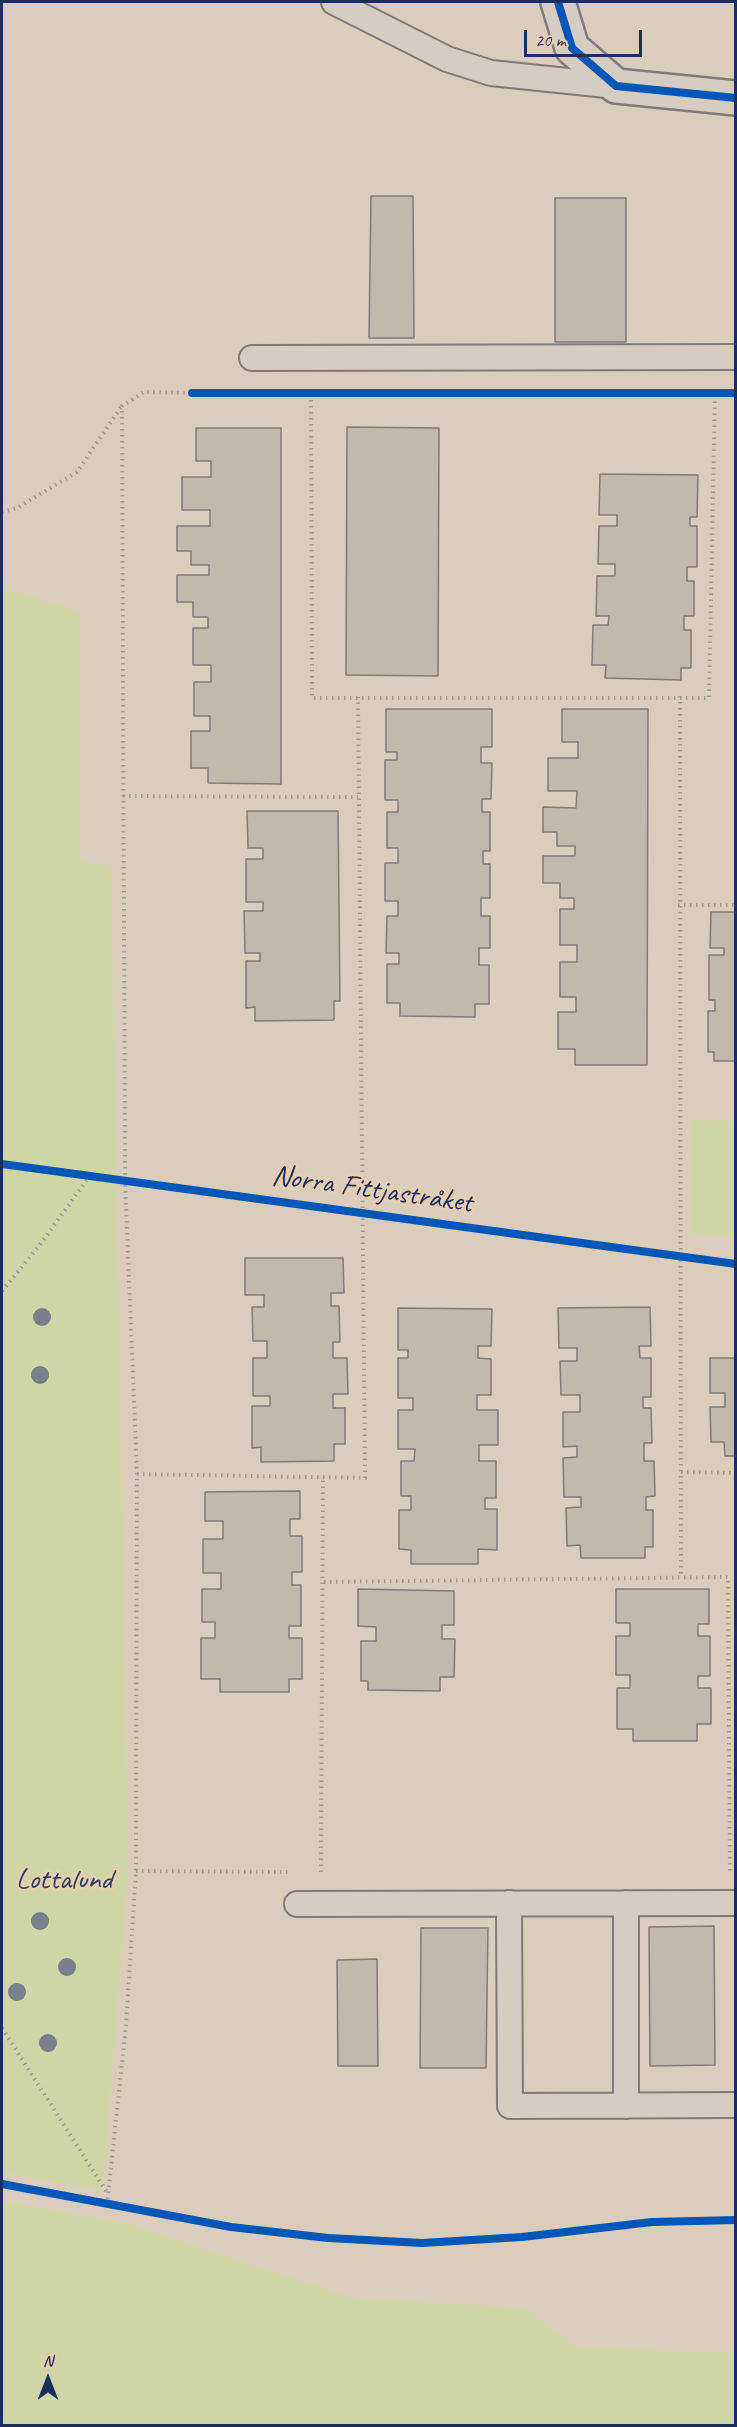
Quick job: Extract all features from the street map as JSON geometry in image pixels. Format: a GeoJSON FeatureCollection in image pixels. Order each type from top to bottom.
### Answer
{"type":"FeatureCollection","features":[{"type":"Feature","properties":{"kind":"street"},"geometry":{"type":"LineString","coordinates":[[558,2],[572,48],[616,86],[735,98]]}},
{"type":"Feature","properties":{"kind":"lane"},"geometry":{"type":"LineString","coordinates":[[334,2],[447,59],[480,69],[616,86]]}},
{"type":"Feature","properties":{"kind":"lane"},"geometry":{"type":"LineString","coordinates":[[252,358],[735,357]]}},
{"type":"Feature","properties":{"kind":"lane"},"geometry":{"type":"LineString","coordinates":[[509,1902],[510,2106],[735,2105]]}},
{"type":"Feature","properties":{"kind":"lane"},"geometry":{"type":"LineString","coordinates":[[626,1902],[626,2106]]}},
{"type":"Feature","properties":{"kind":"lane"},"geometry":{"type":"LineString","coordinates":[[297,1905],[735,1902]]}},
{"type":"Feature","properties":{"kind":"path"},"geometry":{"type":"LineString","coordinates":[[2,512],[17,508],[77,472],[122,406],[144,392],[204,393]]}},
{"type":"Feature","properties":{"kind":"path"},"geometry":{"type":"LineString","coordinates":[[704,393],[725,393]]}},
{"type":"Feature","properties":{"kind":"path"},"geometry":{"type":"LineString","coordinates":[[311,394],[312,698],[680,696],[709,698],[715,393]]}},
{"type":"Feature","properties":{"kind":"path"},"geometry":{"type":"LineString","coordinates":[[299,394],[323,394]]}},
{"type":"Feature","properties":{"kind":"path"},"geometry":{"type":"LineString","coordinates":[[107,2205],[126,2025],[136,1871],[137,1474],[124,1181],[122,406]]}},
{"type":"Feature","properties":{"kind":"path"},"geometry":{"type":"LineString","coordinates":[[680,696],[678,905],[682,1257],[681,1578]]}},
{"type":"Feature","properties":{"kind":"path"},"geometry":{"type":"LineString","coordinates":[[137,1474],[365,1478],[358,697]]}},
{"type":"Feature","properties":{"kind":"path"},"geometry":{"type":"LineString","coordinates":[[123,796],[358,797]]}},
{"type":"Feature","properties":{"kind":"path"},"geometry":{"type":"LineString","coordinates":[[678,905],[735,905]]}},
{"type":"Feature","properties":{"kind":"path"},"geometry":{"type":"LineString","coordinates":[[78,1175],[101,1178]]}},
{"type":"Feature","properties":{"kind":"path"},"geometry":{"type":"LineString","coordinates":[[2,1291],[39,1246],[89,1176]]}},
{"type":"Feature","properties":{"kind":"path"},"geometry":{"type":"LineString","coordinates":[[113,1180],[136,1183]]}},
{"type":"Feature","properties":{"kind":"path"},"geometry":{"type":"LineString","coordinates":[[670,1256],[692,1258]]}},
{"type":"Feature","properties":{"kind":"path"},"geometry":{"type":"LineString","coordinates":[[681,1472],[735,1473]]}},
{"type":"Feature","properties":{"kind":"path"},"geometry":{"type":"LineString","coordinates":[[321,1872],[323,1478]]}},
{"type":"Feature","properties":{"kind":"path"},"geometry":{"type":"LineString","coordinates":[[324,1582],[728,1578],[730,1873]]}},
{"type":"Feature","properties":{"kind":"path"},"geometry":{"type":"LineString","coordinates":[[2,2028],[109,2194]]}},
{"type":"Feature","properties":{"kind":"path"},"geometry":{"type":"LineString","coordinates":[[95,2203],[118,2207]]}},
{"type":"Feature","properties":{"kind":"green space","name":"Lottalund"},"geometry":{"type":"Polygon","coordinates":[[[2,587],[80,612],[80,860],[111,866],[128,1872],[102,2191],[2,2172],[2,587]]]}},
{"type":"Feature","properties":{"kind":"green space"},"geometry":{"type":"Polygon","coordinates":[[[691,1120],[735,1121],[735,1235],[691,1234],[691,1120]]]}},
{"type":"Feature","properties":{"kind":"green space"},"geometry":{"type":"Polygon","coordinates":[[[2,2201],[128,2224],[354,2298],[525,2308],[575,2347],[735,2353],[735,2425],[2,2425],[2,2201]]]}},
{"type":"Feature","properties":{"kind":"building"},"geometry":{"type":"Polygon","coordinates":[[[371,196],[413,196],[414,338],[369,338],[371,196]]]}},
{"type":"Feature","properties":{"kind":"building"},"geometry":{"type":"Polygon","coordinates":[[[555,198],[626,198],[626,342],[555,342],[555,198]]]}},
{"type":"Feature","properties":{"kind":"building"},"geometry":{"type":"Polygon","coordinates":[[[347,427],[439,428],[438,676],[346,675],[347,427]]]}},
{"type":"Feature","properties":{"kind":"building"},"geometry":{"type":"Polygon","coordinates":[[[196,428],[281,428],[281,784],[208,783],[208,768],[191,768],[191,731],[210,731],[210,716],[194,716],[194,682],[211,682],[211,665],[193,665],[193,628],[208,628],[208,617],[193,617],[193,602],[177,602],[177,575],[209,575],[209,565],[191,565],[191,551],[177,551],[177,526],[210,526],[210,510],[182,510],[182,477],[211,477],[211,461],[196,461],[196,428]]]}},
{"type":"Feature","properties":{"kind":"building"},"geometry":{"type":"Polygon","coordinates":[[[600,474],[698,475],[697,517],[690,517],[690,526],[697,526],[697,567],[687,567],[687,581],[694,581],[694,616],[684,616],[684,630],[691,630],[691,668],[681,668],[681,680],[605,678],[606,665],[592,665],[593,625],[608,625],[609,616],[596,616],[597,576],[615,576],[615,564],[598,564],[599,526],[617,526],[617,515],[599,515],[600,474]]]}},
{"type":"Feature","properties":{"kind":"building"},"geometry":{"type":"Polygon","coordinates":[[[386,709],[492,709],[492,747],[481,747],[481,763],[492,763],[491,799],[482,799],[482,812],[490,812],[490,851],[483,851],[483,864],[490,864],[490,898],[481,898],[481,916],[490,916],[490,948],[479,948],[479,965],[489,965],[489,1004],[475,1004],[475,1017],[400,1016],[400,1003],[387,1003],[387,964],[399,964],[399,953],[386,953],[387,916],[398,916],[398,901],[385,901],[385,863],[398,863],[398,848],[387,848],[387,812],[398,812],[398,800],[385,800],[385,760],[397,760],[397,752],[386,752],[386,709]]]}},
{"type":"Feature","properties":{"kind":"building"},"geometry":{"type":"Polygon","coordinates":[[[562,709],[648,709],[647,1065],[575,1065],[575,1049],[558,1049],[558,1012],[576,1012],[576,997],[560,997],[560,962],[577,962],[577,945],[560,945],[560,909],[574,909],[574,898],[560,898],[560,883],[543,883],[543,856],[575,856],[575,846],[557,846],[557,832],[543,832],[543,807],[576,808],[577,791],[548,791],[548,758],[578,758],[578,742],[562,742],[562,709]]]}},
{"type":"Feature","properties":{"kind":"building"},"geometry":{"type":"Polygon","coordinates":[[[247,811],[338,811],[340,1001],[334,1001],[334,1020],[255,1021],[255,1007],[246,1008],[246,961],[260,961],[260,953],[245,953],[244,911],[263,911],[263,902],[246,902],[246,859],[263,859],[263,848],[248,848],[247,811]]]}},
{"type":"Feature","properties":{"kind":"building"},"geometry":{"type":"Polygon","coordinates":[[[711,912],[736,912],[736,1061],[714,1061],[714,1052],[708,1052],[708,1011],[715,1011],[715,1000],[709,1000],[709,955],[724,955],[724,948],[710,948],[711,912]]]}},
{"type":"Feature","properties":{"kind":"building"},"geometry":{"type":"Polygon","coordinates":[[[245,1258],[343,1258],[344,1293],[331,1293],[331,1306],[339,1306],[340,1342],[333,1342],[333,1358],[347,1358],[348,1394],[333,1394],[333,1408],[345,1408],[345,1444],[334,1444],[334,1461],[261,1462],[261,1447],[252,1448],[252,1406],[270,1406],[270,1396],[253,1396],[253,1358],[267,1358],[267,1341],[253,1341],[252,1307],[264,1307],[264,1295],[245,1295],[245,1258]]]}},
{"type":"Feature","properties":{"kind":"building"},"geometry":{"type":"Polygon","coordinates":[[[650,1307],[651,1346],[639,1346],[640,1358],[651,1358],[651,1397],[643,1397],[643,1408],[651,1408],[652,1443],[644,1443],[644,1461],[654,1461],[655,1496],[646,1497],[646,1510],[653,1510],[653,1547],[645,1547],[645,1558],[581,1558],[580,1545],[567,1546],[566,1508],[581,1507],[581,1497],[564,1497],[563,1458],[577,1457],[577,1446],[563,1447],[563,1412],[580,1412],[580,1395],[561,1395],[560,1361],[577,1361],[577,1348],[559,1348],[558,1308],[650,1307]]]}},
{"type":"Feature","properties":{"kind":"building"},"geometry":{"type":"Polygon","coordinates":[[[398,1308],[492,1309],[491,1346],[478,1346],[478,1358],[491,1359],[491,1395],[477,1395],[477,1410],[498,1410],[498,1445],[479,1445],[479,1461],[496,1461],[496,1498],[485,1498],[485,1509],[497,1509],[497,1550],[478,1549],[478,1564],[411,1564],[411,1550],[399,1549],[399,1510],[411,1510],[411,1496],[401,1496],[401,1461],[414,1461],[415,1449],[398,1449],[398,1410],[413,1410],[413,1398],[398,1398],[398,1358],[408,1358],[408,1350],[398,1350],[398,1308]]]}},
{"type":"Feature","properties":{"kind":"building"},"geometry":{"type":"Polygon","coordinates":[[[710,1358],[736,1358],[736,1456],[725,1456],[724,1442],[711,1442],[710,1407],[725,1407],[725,1393],[710,1393],[710,1358]]]}},
{"type":"Feature","properties":{"kind":"building"},"geometry":{"type":"Polygon","coordinates":[[[300,1491],[300,1519],[290,1519],[290,1536],[302,1536],[302,1572],[292,1572],[292,1585],[301,1585],[301,1626],[289,1626],[289,1638],[302,1638],[302,1679],[289,1679],[289,1692],[220,1692],[220,1679],[201,1679],[201,1638],[215,1638],[215,1622],[202,1622],[202,1589],[221,1589],[221,1573],[203,1573],[203,1539],[223,1539],[223,1521],[205,1521],[205,1492],[300,1491]]]}},
{"type":"Feature","properties":{"kind":"building"},"geometry":{"type":"Polygon","coordinates":[[[358,1589],[454,1591],[454,1625],[442,1625],[442,1639],[455,1639],[454,1677],[440,1677],[440,1691],[368,1690],[368,1681],[361,1681],[361,1641],[376,1641],[376,1627],[358,1626],[358,1589]]]}},
{"type":"Feature","properties":{"kind":"building"},"geometry":{"type":"Polygon","coordinates":[[[616,1589],[709,1589],[709,1624],[698,1624],[698,1636],[710,1636],[710,1676],[698,1676],[698,1688],[711,1688],[711,1724],[697,1724],[697,1741],[633,1741],[633,1729],[617,1729],[617,1688],[630,1688],[630,1675],[616,1675],[616,1636],[630,1636],[630,1623],[616,1623],[616,1589]]]}},
{"type":"Feature","properties":{"kind":"building"},"geometry":{"type":"Polygon","coordinates":[[[714,1926],[715,2065],[650,2066],[649,1927],[714,1926]]]}},
{"type":"Feature","properties":{"kind":"building"},"geometry":{"type":"Polygon","coordinates":[[[421,1928],[488,1928],[486,2068],[420,2068],[421,1928]]]}},
{"type":"Feature","properties":{"kind":"building"},"geometry":{"type":"Polygon","coordinates":[[[377,1959],[378,2066],[338,2066],[337,1960],[377,1959]]]}},
{"type":"Feature","properties":{"kind":"cycle path"},"geometry":{"type":"LineString","coordinates":[[558,2],[572,48],[616,86],[736,98]]}},
{"type":"Feature","properties":{"kind":"cycle path"},"geometry":{"type":"LineString","coordinates":[[192,393],[736,393]]}},
{"type":"Feature","properties":{"kind":"cycle path","name":"Norra Fittjastråket"},"geometry":{"type":"LineString","coordinates":[[2,1164],[736,1264]]}},
{"type":"Feature","properties":{"kind":"cycle path"},"geometry":{"type":"LineString","coordinates":[[2,2184],[231,2227],[328,2238],[422,2243],[522,2237],[652,2222],[736,2220]]}}]}
